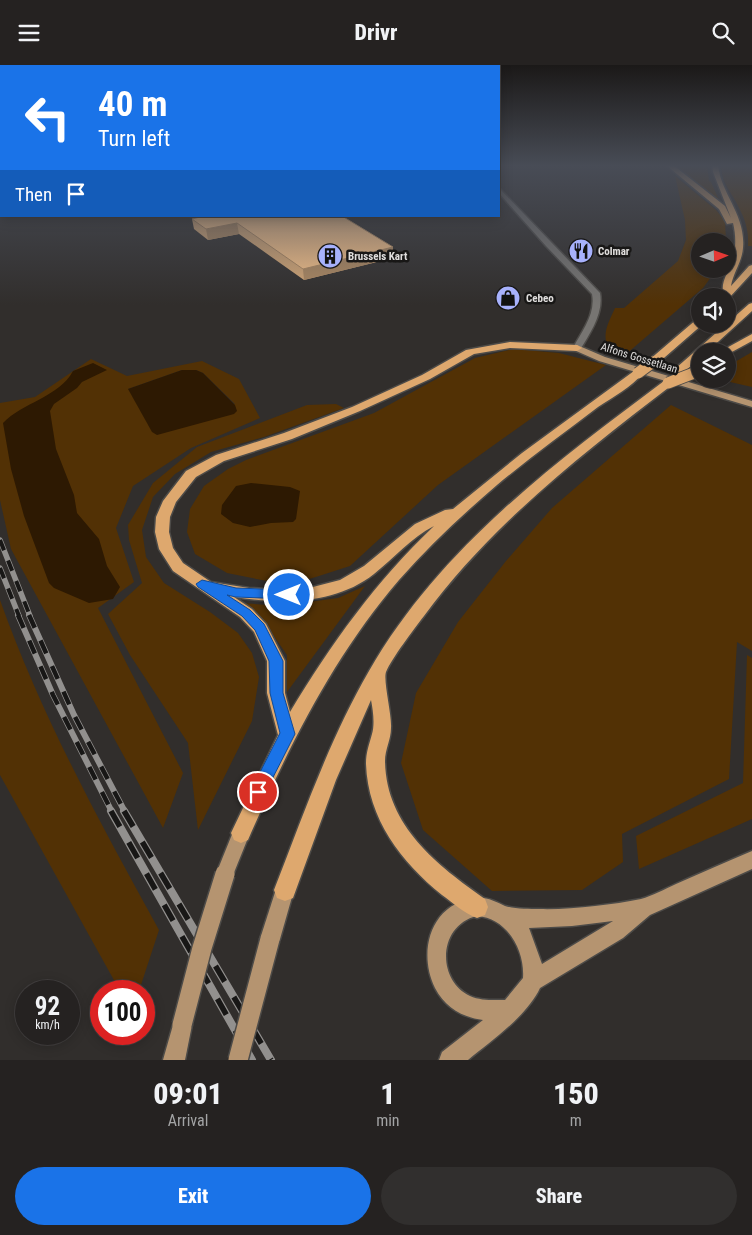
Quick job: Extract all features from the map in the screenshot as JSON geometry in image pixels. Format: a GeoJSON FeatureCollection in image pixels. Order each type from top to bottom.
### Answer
{"type":"FeatureCollection","features":[{"type":"Feature","properties":{"kind":"highway"},"geometry":{"type":"LineString","coordinates":[[724,211],[732,227],[740,231]]}},
{"type":"Feature","properties":{"kind":"highway"},"geometry":{"type":"LineString","coordinates":[[726,288],[726,284],[734,270],[740,250],[740,231],[733,211]]}},
{"type":"Feature","properties":{"kind":"highway"},"geometry":{"type":"LineString","coordinates":[[733,288],[752,268]]}},
{"type":"Feature","properties":{"kind":"highway"},"geometry":{"type":"LineString","coordinates":[[711,343],[752,306]]}},
{"type":"Feature","properties":{"kind":"highway"},"geometry":{"type":"LineString","coordinates":[[240,833],[258,792],[288,734],[346,639],[377,598],[421,547],[503,472],[638,373],[691,329]]}},
{"type":"Feature","properties":{"kind":"highway"},"geometry":{"type":"LineString","coordinates":[[736,346],[752,337]]}},
{"type":"Feature","properties":{"kind":"highway"},"geometry":{"type":"LineString","coordinates":[[288,734],[276,693],[276,661],[268,641],[260,628],[246,613],[178,567],[166,549],[162,532],[163,517],[170,501],[191,474],[220,458],[288,436],[356,409],[426,377],[470,352],[510,345],[577,348]]}},
{"type":"Feature","properties":{"kind":"highway"},"geometry":{"type":"LineString","coordinates":[[285,890],[336,755],[377,674],[426,599],[494,524],[563,463],[668,383],[691,360]]}},
{"type":"Feature","properties":{"kind":"highway"},"geometry":{"type":"LineString","coordinates":[[668,383],[691,373]]}},
{"type":"Feature","properties":{"kind":"highway"},"geometry":{"type":"LineString","coordinates":[[202,584],[236,593],[274,596],[304,594],[332,588],[362,575],[416,530],[465,506]]}},
{"type":"Feature","properties":{"kind":"highway"},"geometry":{"type":"LineString","coordinates":[[377,674],[382,731],[377,746],[376,769],[383,803],[398,837],[422,864],[447,886],[477,907]]}},
{"type":"Feature","properties":{"kind":"main road","name":"Alfons Gossetlaan"},"geometry":{"type":"LineString","coordinates":[[577,348],[602,353],[752,397]]}},
{"type":"Feature","properties":{"kind":"main road","name":"Alfons Gossetlaan"},"geometry":{"type":"LineString","coordinates":[[577,348],[602,359],[752,404]]}},
{"type":"Feature","properties":{"kind":"main road"},"geometry":{"type":"LineString","coordinates":[[174,1060],[202,949],[225,873],[240,833]]}},
{"type":"Feature","properties":{"kind":"main road"},"geometry":{"type":"LineString","coordinates":[[508,1010],[490,1011],[466,1006],[455,997],[441,980],[437,962],[437,944],[443,928],[458,914],[477,907],[492,910],[506,916],[538,919],[572,917],[643,907],[752,860]]}},
{"type":"Feature","properties":{"kind":"main road"},"geometry":{"type":"LineString","coordinates":[[238,1060],[285,890]]}},
{"type":"Feature","properties":{"kind":"main road"},"geometry":{"type":"LineString","coordinates":[[533,981],[616,931],[643,907]]}},
{"type":"Feature","properties":{"kind":"main road"},"geometry":{"type":"LineString","coordinates":[[450,1060],[471,1046],[525,996],[533,981],[534,968],[521,931],[506,916]]}},
{"type":"Feature","properties":{"kind":"street","name":"Alfons Gossetlaan"},"geometry":{"type":"LineString","coordinates":[[518,211],[548,245],[596,293],[598,298],[595,312],[577,348]]}},
{"type":"Feature","properties":{"kind":"shaded area"},"geometry":{"type":"Polygon","coordinates":[[[683,211],[717,211],[725,221],[726,233],[691,233],[691,278],[710,278],[703,288],[691,288],[691,298],[625,355],[610,350],[606,339],[606,329],[615,308],[624,308],[678,261],[686,240],[683,211]]]}},
{"type":"Feature","properties":{"kind":"shaded area"},"geometry":{"type":"Polygon","coordinates":[[[741,211],[752,211],[752,246],[748,246],[748,237],[741,211]]]}},
{"type":"Feature","properties":{"kind":"shaded area"},"geometry":{"type":"Polygon","coordinates":[[[513,349],[559,353],[606,365],[438,485],[350,566],[294,584],[227,573],[195,554],[187,532],[190,509],[204,486],[228,469],[246,460],[374,413],[475,358],[513,349]]]}},
{"type":"Feature","properties":{"kind":"shaded area"},"geometry":{"type":"Polygon","coordinates":[[[752,352],[752,387],[736,383],[736,361],[752,352]]]}},
{"type":"Feature","properties":{"kind":"shaded area"},"geometry":{"type":"Polygon","coordinates":[[[91,359],[127,376],[202,361],[239,379],[260,418],[191,448],[133,486],[116,528],[134,582],[98,608],[183,773],[163,828],[11,549],[0,500],[0,403],[35,397],[91,359]],[[182,370],[128,389],[235,404],[203,373],[196,370],[182,370]]]}},
{"type":"Feature","properties":{"kind":"shaded area"},"geometry":{"type":"Polygon","coordinates":[[[93,363],[107,370],[82,382],[77,388],[54,404],[50,411],[56,449],[74,495],[77,513],[99,539],[107,566],[120,587],[113,599],[89,603],[54,588],[49,583],[24,516],[11,469],[3,423],[20,410],[50,394],[67,380],[73,371],[93,363]]]}},
{"type":"Feature","properties":{"kind":"shaded area"},"geometry":{"type":"Polygon","coordinates":[[[182,370],[196,370],[203,373],[235,405],[237,411],[234,414],[157,435],[152,432],[128,389],[182,370]]]}},
{"type":"Feature","properties":{"kind":"shaded area"},"geometry":{"type":"Polygon","coordinates":[[[336,404],[344,408],[264,437],[211,452],[175,474],[153,497],[142,530],[146,557],[164,583],[210,612],[238,633],[252,653],[259,677],[252,721],[198,830],[188,743],[130,655],[108,614],[142,583],[129,540],[128,525],[153,483],[197,447],[307,405],[336,404]]]}},
{"type":"Feature","properties":{"kind":"shaded area"},"geometry":{"type":"Polygon","coordinates":[[[671,405],[752,445],[752,651],[737,642],[729,779],[622,834],[623,862],[582,890],[492,891],[423,830],[401,763],[416,693],[458,622],[506,561],[552,508],[671,405]]]}},
{"type":"Feature","properties":{"kind":"shaded area"},"geometry":{"type":"Polygon","coordinates":[[[251,483],[290,487],[300,491],[296,519],[293,522],[271,523],[250,527],[233,523],[221,514],[222,505],[236,486],[251,483]]]}},
{"type":"Feature","properties":{"kind":"shaded area"},"geometry":{"type":"Polygon","coordinates":[[[365,586],[287,692],[287,655],[262,619],[242,603],[280,606],[338,598],[365,586]]]}},
{"type":"Feature","properties":{"kind":"shaded area"},"geometry":{"type":"Polygon","coordinates":[[[0,600],[16,643],[53,727],[94,809],[159,930],[143,980],[114,980],[0,775],[0,600]]]}},
{"type":"Feature","properties":{"kind":"shaded area"},"geometry":{"type":"Polygon","coordinates":[[[747,655],[752,658],[752,819],[639,869],[636,836],[743,783],[747,655]]]}},
{"type":"Feature","properties":{"kind":"building"},"geometry":{"type":"Polygon","coordinates":[[[200,217],[344,217],[393,247],[303,269],[237,223],[206,229],[192,219],[200,217]]]}},
{"type":"Feature","properties":{"kind":"railway"},"geometry":{"type":"LineString","coordinates":[[0,540],[30,616]]}},
{"type":"Feature","properties":{"kind":"railway"},"geometry":{"type":"LineString","coordinates":[[0,568],[19,616]]}},
{"type":"Feature","properties":{"kind":"railway"},"geometry":{"type":"LineString","coordinates":[[18,615],[53,695],[112,812]]}},
{"type":"Feature","properties":{"kind":"railway"},"geometry":{"type":"LineString","coordinates":[[29,615],[74,715],[125,812]]}},
{"type":"Feature","properties":{"kind":"railway"},"geometry":{"type":"LineString","coordinates":[[111,811],[252,1060]]}},
{"type":"Feature","properties":{"kind":"railway"},"geometry":{"type":"LineString","coordinates":[[124,811],[271,1060]]}},
{"type":"Feature","properties":{"kind":"place","name":"Colmar"},"geometry":{"type":"Point","coordinates":[581,251]}},
{"type":"Feature","properties":{"kind":"place","name":"Brussels Kart"},"geometry":{"type":"Point","coordinates":[330,256]}},
{"type":"Feature","properties":{"kind":"place","name":"Cebeo"},"geometry":{"type":"Point","coordinates":[508,298]}},
{"type":"Feature","properties":{"kind":"route"},"geometry":{"type":"LineString","coordinates":[[258,792],[288,734],[276,693],[278,679],[276,661],[268,641],[260,628],[246,613],[202,584],[236,593],[274,596],[289,595]]}}]}
